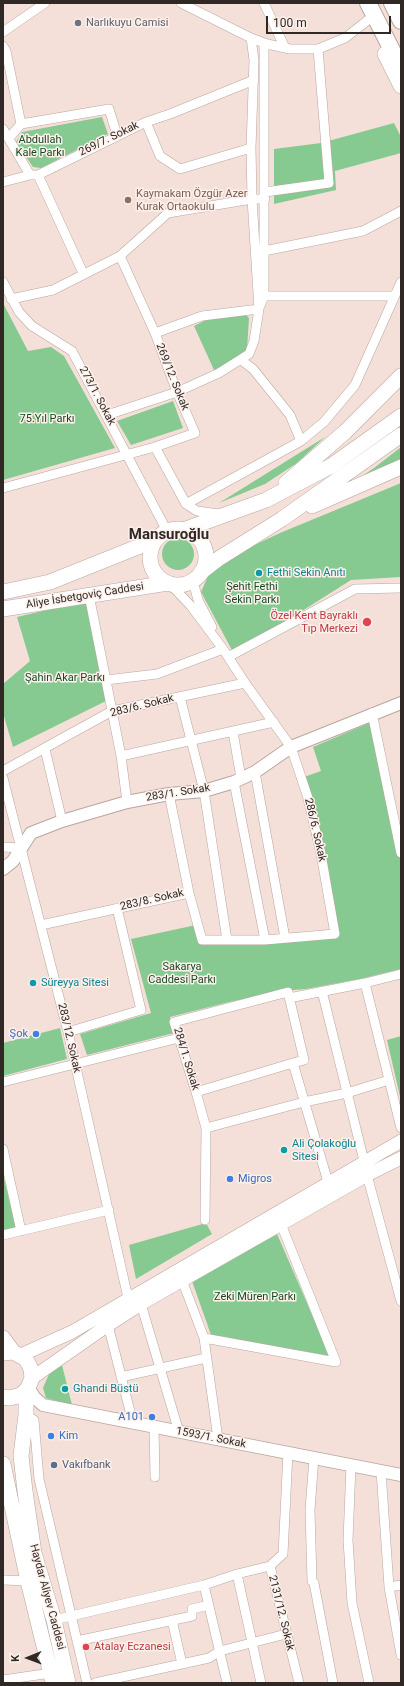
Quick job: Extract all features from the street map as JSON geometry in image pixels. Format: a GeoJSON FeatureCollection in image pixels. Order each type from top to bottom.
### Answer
{"type":"FeatureCollection","features":[{"type":"Feature","properties":{"kind":"highway"},"geometry":{"type":"LineString","coordinates":[[368,3],[401,68]]}},
{"type":"Feature","properties":{"kind":"highway"},"geometry":{"type":"LineString","coordinates":[[392,3],[401,21]]}},
{"type":"Feature","properties":{"kind":"main road"},"geometry":{"type":"LineString","coordinates":[[359,3],[401,86]]}},
{"type":"Feature","properties":{"kind":"main road"},"geometry":{"type":"LineString","coordinates":[[266,500],[345,432],[401,376]]}},
{"type":"Feature","properties":{"kind":"main road"},"geometry":{"type":"LineString","coordinates":[[401,416],[331,466],[266,500],[183,530],[161,536],[152,547],[150,563],[158,577],[169,584],[179,585],[197,577],[218,560],[282,519],[401,435]]}},
{"type":"Feature","properties":{"kind":"main road"},"geometry":{"type":"LineString","coordinates":[[282,519],[401,467]]}},
{"type":"Feature","properties":{"kind":"main road"},"geometry":{"type":"LineString","coordinates":[[183,530],[197,537],[202,543],[206,558],[197,577]]}},
{"type":"Feature","properties":{"kind":"main road","name":"Aliye İsbetgoviç Caddesi"},"geometry":{"type":"LineString","coordinates":[[3,592],[57,579],[161,536]]}},
{"type":"Feature","properties":{"kind":"main road","name":"Aliye İsbetgoviç Caddesi"},"geometry":{"type":"LineString","coordinates":[[3,609],[169,584]]}},
{"type":"Feature","properties":{"kind":"main road"},"geometry":{"type":"LineString","coordinates":[[12,1353],[72,1332],[401,1140]]}},
{"type":"Feature","properties":{"kind":"main road"},"geometry":{"type":"LineString","coordinates":[[3,1397],[16,1397],[28,1386],[108,1325],[141,1304],[367,1175],[401,1158]]}},
{"type":"Feature","properties":{"kind":"main road"},"geometry":{"type":"LineString","coordinates":[[364,1161],[367,1175]]}},
{"type":"Feature","properties":{"kind":"main road"},"geometry":{"type":"LineString","coordinates":[[3,1338],[12,1353],[29,1364],[28,1386]]}},
{"type":"Feature","properties":{"kind":"main road","name":"Haydar Aliyev Caddesi"},"geometry":{"type":"LineString","coordinates":[[28,1386],[21,1456],[23,1476],[34,1553],[54,1620],[68,1683]]}},
{"type":"Feature","properties":{"kind":"main road","name":"Haydar Aliyev Caddesi"},"geometry":{"type":"LineString","coordinates":[[3,1464],[5,1481],[52,1678]]}},
{"type":"Feature","properties":{"kind":"main road"},"geometry":{"type":"LineString","coordinates":[[64,1663],[72,1683]]}},
{"type":"Feature","properties":{"kind":"street"},"geometry":{"type":"LineString","coordinates":[[3,32],[45,3]]}},
{"type":"Feature","properties":{"kind":"street"},"geometry":{"type":"LineString","coordinates":[[264,3],[285,48]]}},
{"type":"Feature","properties":{"kind":"street"},"geometry":{"type":"LineString","coordinates":[[184,4],[264,44],[285,48],[318,49],[345,38],[368,20]]}},
{"type":"Feature","properties":{"kind":"street"},"geometry":{"type":"LineString","coordinates":[[251,38],[254,60],[251,148],[252,199],[259,309]]}},
{"type":"Feature","properties":{"kind":"street"},"geometry":{"type":"LineString","coordinates":[[107,416],[177,392],[219,373],[249,354],[254,341],[259,309],[264,296],[264,44]]}},
{"type":"Feature","properties":{"kind":"street"},"geometry":{"type":"LineString","coordinates":[[3,46],[6,51],[21,124]]}},
{"type":"Feature","properties":{"kind":"street"},"geometry":{"type":"LineString","coordinates":[[11,298],[53,290],[83,273],[120,256],[168,213],[252,199],[329,183],[318,49]]}},
{"type":"Feature","properties":{"kind":"street"},"geometry":{"type":"LineString","coordinates":[[146,122],[170,114],[254,80]]}},
{"type":"Feature","properties":{"kind":"street"},"geometry":{"type":"LineString","coordinates":[[9,138],[21,124],[109,109],[117,135]]}},
{"type":"Feature","properties":{"kind":"street","name":"269/7. Sokak"},"geometry":{"type":"LineString","coordinates":[[3,182],[34,175],[146,122],[160,156],[180,169],[251,148]]}},
{"type":"Feature","properties":{"kind":"street"},"geometry":{"type":"LineString","coordinates":[[3,129],[34,175],[83,273]]}},
{"type":"Feature","properties":{"kind":"street"},"geometry":{"type":"LineString","coordinates":[[264,251],[363,231],[401,211]]}},
{"type":"Feature","properties":{"kind":"street","name":"269/12. Sokak"},"geometry":{"type":"LineString","coordinates":[[3,488],[155,447],[195,433],[177,392],[155,333],[120,256]]}},
{"type":"Feature","properties":{"kind":"street","name":"273/1. Sokak"},"geometry":{"type":"LineString","coordinates":[[3,282],[19,312],[32,326],[72,351],[127,454],[161,536]]}},
{"type":"Feature","properties":{"kind":"street"},"geometry":{"type":"LineString","coordinates":[[186,504],[301,441],[324,422],[355,385],[401,282]]}},
{"type":"Feature","properties":{"kind":"street"},"geometry":{"type":"LineString","coordinates":[[264,296],[394,296]]}},
{"type":"Feature","properties":{"kind":"street"},"geometry":{"type":"LineString","coordinates":[[155,333],[202,316],[259,309]]}},
{"type":"Feature","properties":{"kind":"street"},"geometry":{"type":"LineString","coordinates":[[241,360],[252,369],[290,415],[301,441]]}},
{"type":"Feature","properties":{"kind":"street"},"geometry":{"type":"LineString","coordinates":[[155,447],[186,504],[197,511],[226,514]]}},
{"type":"Feature","properties":{"kind":"street"},"geometry":{"type":"LineString","coordinates":[[197,577],[198,600],[225,653]]}},
{"type":"Feature","properties":{"kind":"street","name":"286/6. Sokak"},"geometry":{"type":"LineString","coordinates":[[169,584],[191,606],[291,747],[308,798],[320,848],[335,934],[265,940],[202,940],[189,893]]}},
{"type":"Feature","properties":{"kind":"street"},"geometry":{"type":"LineString","coordinates":[[106,680],[157,674],[225,653],[355,589],[401,588]]}},
{"type":"Feature","properties":{"kind":"street"},"geometry":{"type":"LineString","coordinates":[[89,595],[121,756],[126,802]]}},
{"type":"Feature","properties":{"kind":"street","name":"283/6. Sokak"},"geometry":{"type":"LineString","coordinates":[[3,771],[112,711],[245,683]]}},
{"type":"Feature","properties":{"kind":"street"},"geometry":{"type":"LineString","coordinates":[[180,697],[204,791],[227,940]]}},
{"type":"Feature","properties":{"kind":"street","name":"283/1. Sokak"},"geometry":{"type":"LineString","coordinates":[[3,869],[13,861],[31,833],[62,821],[126,802],[169,794],[204,791],[238,780],[255,772],[291,747],[401,702]]}},
{"type":"Feature","properties":{"kind":"street"},"geometry":{"type":"LineString","coordinates":[[372,714],[401,852]]}},
{"type":"Feature","properties":{"kind":"street"},"geometry":{"type":"LineString","coordinates":[[121,756],[274,722]]}},
{"type":"Feature","properties":{"kind":"street"},"geometry":{"type":"LineString","coordinates":[[233,732],[238,780],[265,940]]}},
{"type":"Feature","properties":{"kind":"street"},"geometry":{"type":"LineString","coordinates":[[45,749],[62,821]]}},
{"type":"Feature","properties":{"kind":"street"},"geometry":{"type":"LineString","coordinates":[[255,772],[285,938]]}},
{"type":"Feature","properties":{"kind":"street","name":"283/12. Sokak"},"geometry":{"type":"LineString","coordinates":[[3,778],[42,925],[68,1032],[128,1298]]}},
{"type":"Feature","properties":{"kind":"street","name":"283/8. Sokak"},"geometry":{"type":"LineString","coordinates":[[42,925],[189,893],[169,794]]}},
{"type":"Feature","properties":{"kind":"street"},"geometry":{"type":"LineString","coordinates":[[3,848],[21,848]]}},
{"type":"Feature","properties":{"kind":"street"},"geometry":{"type":"LineString","coordinates":[[68,1032],[141,1010],[117,908]]}},
{"type":"Feature","properties":{"kind":"street"},"geometry":{"type":"LineString","coordinates":[[196,1092],[304,1060],[290,998],[401,974]]}},
{"type":"Feature","properties":{"kind":"street"},"geometry":{"type":"LineString","coordinates":[[365,983],[401,1128]]}},
{"type":"Feature","properties":{"kind":"street"},"geometry":{"type":"LineString","coordinates":[[322,991],[364,1161]]}},
{"type":"Feature","properties":{"kind":"street","name":"284/1. Sokak"},"geometry":{"type":"LineString","coordinates":[[205,1220],[206,1128],[174,1022],[288,992],[290,998]]}},
{"type":"Feature","properties":{"kind":"street"},"geometry":{"type":"LineString","coordinates":[[3,1082],[74,1063],[179,1038]]}},
{"type":"Feature","properties":{"kind":"street"},"geometry":{"type":"LineString","coordinates":[[293,1063],[328,1182]]}},
{"type":"Feature","properties":{"kind":"street"},"geometry":{"type":"LineString","coordinates":[[206,1128],[304,1102],[347,1093],[389,1080]]}},
{"type":"Feature","properties":{"kind":"street"},"geometry":{"type":"LineString","coordinates":[[3,1149],[21,1231]]}},
{"type":"Feature","properties":{"kind":"street"},"geometry":{"type":"LineString","coordinates":[[367,1175],[401,1301]]}},
{"type":"Feature","properties":{"kind":"street"},"geometry":{"type":"LineString","coordinates":[[3,1235],[109,1210]]}},
{"type":"Feature","properties":{"kind":"street"},"geometry":{"type":"LineString","coordinates":[[204,1338],[336,1362],[282,1224]]}},
{"type":"Feature","properties":{"kind":"street"},"geometry":{"type":"LineString","coordinates":[[182,1280],[204,1338],[218,1439]]}},
{"type":"Feature","properties":{"kind":"street"},"geometry":{"type":"LineString","coordinates":[[141,1304],[179,1432]]}},
{"type":"Feature","properties":{"kind":"street"},"geometry":{"type":"LineString","coordinates":[[108,1325],[133,1423]]}},
{"type":"Feature","properties":{"kind":"street"},"geometry":{"type":"LineString","coordinates":[[121,1378],[206,1358]]}},
{"type":"Feature","properties":{"kind":"street","name":"1593/1. Sokak"},"geometry":{"type":"LineString","coordinates":[[28,1386],[35,1398],[43,1404],[401,1475]]}},
{"type":"Feature","properties":{"kind":"street"},"geometry":{"type":"LineString","coordinates":[[26,1415],[34,1420],[38,1479],[87,1683]]}},
{"type":"Feature","properties":{"kind":"street"},"geometry":{"type":"LineString","coordinates":[[154,1427],[155,1477]]}},
{"type":"Feature","properties":{"kind":"street","name":"2131/12. Sokak"},"geometry":{"type":"LineString","coordinates":[[288,1452],[283,1554],[270,1566],[299,1683]]}},
{"type":"Feature","properties":{"kind":"street"},"geometry":{"type":"LineString","coordinates":[[314,1457],[310,1510],[312,1581],[314,1583],[333,1683]]}},
{"type":"Feature","properties":{"kind":"street"},"geometry":{"type":"LineString","coordinates":[[351,1465],[348,1540],[352,1603],[369,1683]]}},
{"type":"Feature","properties":{"kind":"street"},"geometry":{"type":"LineString","coordinates":[[381,1472],[389,1587],[401,1655]]}},
{"type":"Feature","properties":{"kind":"street"},"geometry":{"type":"LineString","coordinates":[[23,1476],[38,1479]]}},
{"type":"Feature","properties":{"kind":"street"},"geometry":{"type":"LineString","coordinates":[[54,1620],[204,1585],[237,1574],[270,1566]]}},
{"type":"Feature","properties":{"kind":"street"},"geometry":{"type":"LineString","coordinates":[[237,1574],[261,1683]]}},
{"type":"Feature","properties":{"kind":"street"},"geometry":{"type":"LineString","coordinates":[[3,1580],[28,1581]]}},
{"type":"Feature","properties":{"kind":"street"},"geometry":{"type":"LineString","coordinates":[[204,1585],[227,1683]]}},
{"type":"Feature","properties":{"kind":"street"},"geometry":{"type":"LineString","coordinates":[[389,1587],[401,1585]]}},
{"type":"Feature","properties":{"kind":"street"},"geometry":{"type":"LineString","coordinates":[[77,1641],[192,1616],[192,1609],[209,1605]]}},
{"type":"Feature","properties":{"kind":"street"},"geometry":{"type":"LineString","coordinates":[[172,1620],[182,1664]]}},
{"type":"Feature","properties":{"kind":"street"},"geometry":{"type":"LineString","coordinates":[[95,1683],[208,1658],[220,1651],[286,1634]]}},
{"type":"Feature","properties":{"kind":"street"},"geometry":{"type":"LineString","coordinates":[[3,1680],[52,1678]]}},
{"type":"Feature","properties":{"kind":"green space","name":"Abdullah Kale Parkı"},"geometry":{"type":"Polygon","coordinates":[[[102,117],[108,134],[41,168],[33,167],[16,142],[22,132],[102,117]]]}},
{"type":"Feature","properties":{"kind":"green space"},"geometry":{"type":"Polygon","coordinates":[[[394,123],[401,137],[401,153],[335,171],[336,190],[274,204],[274,149],[321,143],[394,123]]]}},
{"type":"Feature","properties":{"kind":"green space","name":"75.Yıl Parkı"},"geometry":{"type":"Polygon","coordinates":[[[3,303],[28,351],[51,347],[64,356],[115,448],[3,480],[3,303]]]}},
{"type":"Feature","properties":{"kind":"green space"},"geometry":{"type":"Polygon","coordinates":[[[245,314],[249,318],[247,350],[239,357],[214,370],[194,326],[208,319],[245,314]]]}},
{"type":"Feature","properties":{"kind":"green space"},"geometry":{"type":"Polygon","coordinates":[[[173,401],[183,428],[131,445],[117,421],[173,401]]]}},
{"type":"Feature","properties":{"kind":"green space"},"geometry":{"type":"Polygon","coordinates":[[[325,437],[297,463],[265,484],[219,503],[325,437]]]}},
{"type":"Feature","properties":{"kind":"green space"},"geometry":{"type":"Polygon","coordinates":[[[401,447],[401,463],[343,489],[374,468],[401,447]]]}},
{"type":"Feature","properties":{"kind":"green space","name":"Şehit Fethi Sekin Parkı"},"geometry":{"type":"Polygon","coordinates":[[[401,483],[401,577],[351,580],[234,654],[201,592],[208,576],[231,556],[280,533],[401,483]]]}},
{"type":"Feature","properties":{"kind":"green space"},"geometry":{"type":"Polygon","coordinates":[[[178,538],[187,541],[191,545],[194,554],[191,563],[187,567],[178,570],[169,567],[165,563],[162,554],[165,545],[169,541],[178,538]]]}},
{"type":"Feature","properties":{"kind":"green space","name":"Şahin Akar Parkı"},"geometry":{"type":"Polygon","coordinates":[[[90,600],[110,699],[13,747],[3,713],[3,684],[30,661],[17,617],[90,600]]]}},
{"type":"Feature","properties":{"kind":"green space","name":"Sakarya Caddesi Parkı"},"geometry":{"type":"Polygon","coordinates":[[[374,721],[401,852],[401,969],[360,979],[306,989],[282,991],[229,1002],[170,1017],[174,1033],[87,1055],[80,1034],[151,1013],[131,939],[196,925],[202,940],[338,937],[304,777],[321,771],[313,747],[374,721]]]}},
{"type":"Feature","properties":{"kind":"green space"},"geometry":{"type":"Polygon","coordinates":[[[60,1028],[67,1059],[3,1076],[3,1043],[60,1028]]]}},
{"type":"Feature","properties":{"kind":"green space"},"geometry":{"type":"Polygon","coordinates":[[[401,1036],[401,1101],[387,1040],[401,1036]]]}},
{"type":"Feature","properties":{"kind":"green space"},"geometry":{"type":"Polygon","coordinates":[[[3,1174],[16,1228],[3,1231],[3,1174]]]}},
{"type":"Feature","properties":{"kind":"green space"},"geometry":{"type":"Polygon","coordinates":[[[206,1223],[212,1234],[136,1279],[129,1245],[206,1223]]]}},
{"type":"Feature","properties":{"kind":"green space","name":"Zeki Müren Parkı"},"geometry":{"type":"Polygon","coordinates":[[[277,1234],[330,1356],[211,1335],[192,1281],[277,1234]]]}},
{"type":"Feature","properties":{"kind":"green space"},"geometry":{"type":"Polygon","coordinates":[[[62,1365],[72,1405],[46,1398],[43,1388],[49,1374],[62,1365]]]}},
{"type":"Feature","properties":{"kind":"place","name":"Narlıkuyu Camisi"},"geometry":{"type":"Point","coordinates":[78,23]}},
{"type":"Feature","properties":{"kind":"place","name":"Kaymakam Özgür Azer Kurak Ortaokulu"},"geometry":{"type":"Point","coordinates":[128,200]}},
{"type":"Feature","properties":{"kind":"place","name":"Fethi Sekin Anıtı"},"geometry":{"type":"Point","coordinates":[259,573]}},
{"type":"Feature","properties":{"kind":"place","name":"Özel Kent Bayraklı Tıp Merkezi"},"geometry":{"type":"Point","coordinates":[367,622]}},
{"type":"Feature","properties":{"kind":"place","name":"Süreyya Sitesi"},"geometry":{"type":"Point","coordinates":[33,983]}},
{"type":"Feature","properties":{"kind":"place","name":"Şok"},"geometry":{"type":"Point","coordinates":[36,1034]}},
{"type":"Feature","properties":{"kind":"place","name":"Ali Çolakoğlu Sitesi"},"geometry":{"type":"Point","coordinates":[284,1150]}},
{"type":"Feature","properties":{"kind":"place","name":"Migros"},"geometry":{"type":"Point","coordinates":[230,1179]}},
{"type":"Feature","properties":{"kind":"place","name":"Ghandi Büstü"},"geometry":{"type":"Point","coordinates":[65,1389]}},
{"type":"Feature","properties":{"kind":"place","name":"A101"},"geometry":{"type":"Point","coordinates":[152,1417]}},
{"type":"Feature","properties":{"kind":"place","name":"Kim"},"geometry":{"type":"Point","coordinates":[51,1436]}},
{"type":"Feature","properties":{"kind":"place","name":"Vakıfbank"},"geometry":{"type":"Point","coordinates":[54,1465]}},
{"type":"Feature","properties":{"kind":"place","name":"Atalay Eczanesi"},"geometry":{"type":"Point","coordinates":[86,1647]}},
{"type":"Feature","properties":{"kind":"district","name":"Mansuroğlu"},"geometry":{"type":"Point","coordinates":[169,535]}}]}
